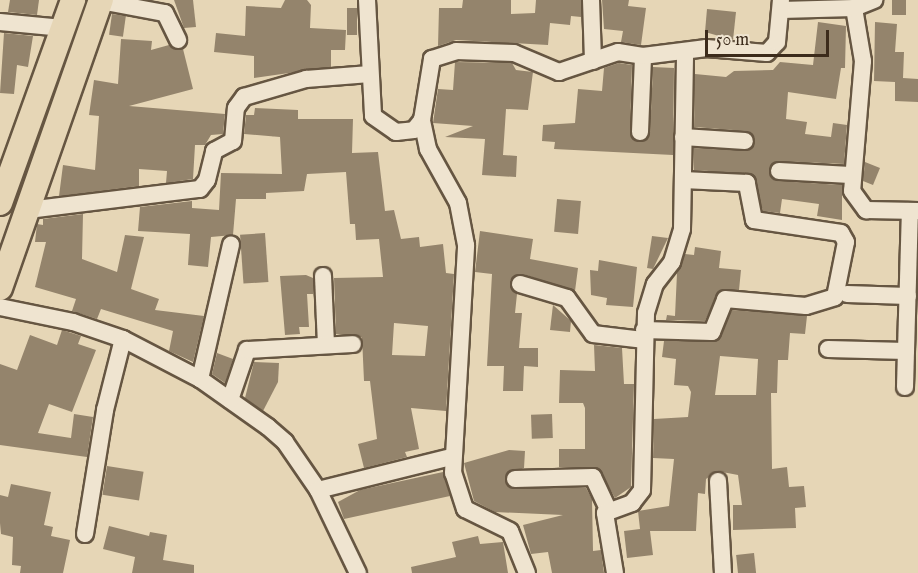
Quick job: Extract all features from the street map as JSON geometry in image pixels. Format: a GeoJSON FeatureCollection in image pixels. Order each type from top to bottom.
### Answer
{"type":"FeatureCollection","features":[{"type":"Feature","properties":{"kind":"highway"},"geometry":{"type":"LineString","coordinates":[[0,203],[5,175],[73,0]]}},
{"type":"Feature","properties":{"kind":"highway"},"geometry":{"type":"LineString","coordinates":[[0,288],[100,0]]}},
{"type":"Feature","properties":{"kind":"street"},"geometry":{"type":"LineString","coordinates":[[100,0],[165,13],[178,40]]}},
{"type":"Feature","properties":{"kind":"street"},"geometry":{"type":"LineString","coordinates":[[367,0],[371,18],[370,106],[378,123],[406,133],[422,120]]}},
{"type":"Feature","properties":{"kind":"street"},"geometry":{"type":"LineString","coordinates":[[591,0],[593,61]]}},
{"type":"Feature","properties":{"kind":"street"},"geometry":{"type":"LineString","coordinates":[[526,573],[510,531],[465,509],[451,458],[466,245],[458,203],[428,149],[422,120],[427,73],[432,59],[443,53],[514,53],[559,72],[618,52],[643,56],[685,54],[706,48],[759,54],[771,51],[781,5],[854,8],[874,0]]}},
{"type":"Feature","properties":{"kind":"street"},"geometry":{"type":"LineString","coordinates":[[854,8],[862,61],[850,175],[855,201],[866,210],[914,211],[905,387]]}},
{"type":"Feature","properties":{"kind":"street"},"geometry":{"type":"LineString","coordinates":[[0,22],[63,28]]}},
{"type":"Feature","properties":{"kind":"street"},"geometry":{"type":"LineString","coordinates":[[608,509],[632,502],[642,490],[643,335],[649,298],[678,247],[683,180],[685,54]]}},
{"type":"Feature","properties":{"kind":"street"},"geometry":{"type":"LineString","coordinates":[[640,132],[643,56]]}},
{"type":"Feature","properties":{"kind":"street"},"geometry":{"type":"LineString","coordinates":[[28,210],[200,189],[207,180],[214,150],[233,141],[236,108],[244,98],[306,79],[370,74]]}},
{"type":"Feature","properties":{"kind":"street"},"geometry":{"type":"LineString","coordinates":[[683,137],[745,141]]}},
{"type":"Feature","properties":{"kind":"street"},"geometry":{"type":"LineString","coordinates":[[779,171],[850,175]]}},
{"type":"Feature","properties":{"kind":"street"},"geometry":{"type":"LineString","coordinates":[[5,175],[38,181]]}},
{"type":"Feature","properties":{"kind":"street"},"geometry":{"type":"LineString","coordinates":[[520,284],[567,298],[598,336],[712,332],[725,298],[806,306],[836,297],[846,242],[840,233],[754,220],[747,183],[683,180]]}},
{"type":"Feature","properties":{"kind":"street"},"geometry":{"type":"LineString","coordinates":[[200,379],[231,245]]}},
{"type":"Feature","properties":{"kind":"street"},"geometry":{"type":"LineString","coordinates":[[323,276],[326,345]]}},
{"type":"Feature","properties":{"kind":"street"},"geometry":{"type":"LineString","coordinates":[[847,294],[908,296]]}},
{"type":"Feature","properties":{"kind":"street"},"geometry":{"type":"LineString","coordinates":[[0,307],[73,322],[123,339],[200,379],[230,400],[285,442],[318,490],[358,573]]}},
{"type":"Feature","properties":{"kind":"street"},"geometry":{"type":"LineString","coordinates":[[85,534],[105,410],[123,339]]}},
{"type":"Feature","properties":{"kind":"street"},"geometry":{"type":"LineString","coordinates":[[230,400],[247,350],[353,344]]}},
{"type":"Feature","properties":{"kind":"street"},"geometry":{"type":"LineString","coordinates":[[828,348],[906,351]]}},
{"type":"Feature","properties":{"kind":"street"},"geometry":{"type":"LineString","coordinates":[[318,490],[451,458]]}},
{"type":"Feature","properties":{"kind":"street"},"geometry":{"type":"LineString","coordinates":[[515,479],[593,477],[608,509],[615,573]]}},
{"type":"Feature","properties":{"kind":"street"},"geometry":{"type":"LineString","coordinates":[[718,481],[723,573]]}},
{"type":"Feature","properties":{"kind":"building"},"geometry":{"type":"Polygon","coordinates":[[[10,0],[39,0],[37,15],[8,12],[10,0]]]}},
{"type":"Feature","properties":{"kind":"building"},"geometry":{"type":"Polygon","coordinates":[[[174,0],[193,0],[196,27],[184,28],[174,0]]]}},
{"type":"Feature","properties":{"kind":"building"},"geometry":{"type":"Polygon","coordinates":[[[285,0],[307,0],[311,5],[310,28],[346,30],[345,50],[331,50],[331,67],[254,78],[254,56],[214,52],[216,33],[245,36],[246,6],[281,8],[285,0]]]}},
{"type":"Feature","properties":{"kind":"building"},"geometry":{"type":"Polygon","coordinates":[[[463,0],[511,0],[511,14],[535,13],[536,0],[581,0],[581,17],[571,16],[570,25],[550,23],[548,45],[456,40],[438,46],[439,8],[462,8],[463,0]]]}},
{"type":"Feature","properties":{"kind":"building"},"geometry":{"type":"Polygon","coordinates":[[[602,0],[629,0],[628,6],[646,8],[641,45],[621,42],[623,31],[604,29],[602,0]]]}},
{"type":"Feature","properties":{"kind":"building"},"geometry":{"type":"Polygon","coordinates":[[[892,0],[906,0],[906,15],[892,15],[892,0]]]}},
{"type":"Feature","properties":{"kind":"building"},"geometry":{"type":"Polygon","coordinates":[[[347,8],[357,8],[357,35],[347,35],[347,8]]]}},
{"type":"Feature","properties":{"kind":"building"},"geometry":{"type":"Polygon","coordinates":[[[707,9],[736,12],[733,40],[705,32],[707,9]]]}},
{"type":"Feature","properties":{"kind":"building"},"geometry":{"type":"Polygon","coordinates":[[[112,14],[126,16],[123,37],[109,35],[112,14]]]}},
{"type":"Feature","properties":{"kind":"building"},"geometry":{"type":"Polygon","coordinates":[[[818,22],[846,26],[845,68],[841,68],[836,99],[788,92],[786,119],[807,122],[805,134],[831,137],[833,123],[847,125],[844,164],[779,161],[769,171],[778,181],[842,185],[842,220],[817,216],[819,204],[782,199],[780,213],[763,211],[752,174],[694,170],[694,148],[745,151],[755,141],[746,131],[694,127],[695,74],[726,77],[734,71],[773,70],[780,62],[813,65],[818,22]]]}},
{"type":"Feature","properties":{"kind":"building"},"geometry":{"type":"Polygon","coordinates":[[[875,22],[897,24],[895,52],[904,52],[903,78],[918,79],[918,102],[895,101],[895,82],[874,81],[875,22]]]}},
{"type":"Feature","properties":{"kind":"building"},"geometry":{"type":"Polygon","coordinates":[[[4,33],[33,36],[28,67],[17,65],[14,94],[0,93],[4,33]]]}},
{"type":"Feature","properties":{"kind":"building"},"geometry":{"type":"Polygon","coordinates":[[[121,39],[152,41],[151,50],[169,45],[183,49],[193,89],[129,106],[225,114],[223,134],[211,135],[205,145],[195,145],[193,179],[166,183],[167,171],[139,169],[139,186],[59,196],[63,165],[95,170],[99,116],[89,115],[94,80],[118,84],[121,39]]]}},
{"type":"Feature","properties":{"kind":"building"},"geometry":{"type":"Polygon","coordinates":[[[455,62],[512,63],[516,70],[533,72],[528,110],[506,109],[503,155],[517,156],[516,177],[482,175],[485,139],[445,137],[473,126],[433,123],[438,89],[453,90],[455,62]]]}},
{"type":"Feature","properties":{"kind":"building"},"geometry":{"type":"Polygon","coordinates":[[[619,63],[632,65],[630,132],[639,142],[650,133],[653,67],[674,68],[673,155],[554,149],[555,142],[542,141],[543,125],[575,123],[578,89],[602,91],[604,68],[619,63]]]}},
{"type":"Feature","properties":{"kind":"building"},"geometry":{"type":"Polygon","coordinates":[[[255,108],[298,110],[298,119],[353,119],[352,153],[378,152],[385,211],[394,210],[401,239],[419,237],[420,247],[443,244],[446,273],[454,274],[446,411],[411,408],[419,449],[405,452],[407,457],[364,468],[358,444],[377,439],[370,381],[364,381],[362,337],[336,334],[334,278],[383,277],[379,239],[356,240],[355,224],[350,224],[346,172],[307,174],[304,191],[266,193],[266,199],[236,199],[233,235],[211,237],[208,267],[188,265],[190,234],[138,231],[140,207],[192,201],[192,208],[219,210],[221,173],[282,174],[280,137],[244,134],[246,115],[254,115],[255,108]],[[394,323],[392,355],[425,356],[428,326],[394,323]]]}},
{"type":"Feature","properties":{"kind":"building"},"geometry":{"type":"Polygon","coordinates":[[[865,162],[880,168],[873,185],[863,181],[865,162]]]}},
{"type":"Feature","properties":{"kind":"building"},"geometry":{"type":"Polygon","coordinates":[[[557,199],[581,201],[578,234],[554,232],[557,199]]]}},
{"type":"Feature","properties":{"kind":"building"},"geometry":{"type":"Polygon","coordinates":[[[83,214],[82,259],[117,272],[125,235],[144,237],[131,289],[159,299],[155,310],[204,316],[193,362],[169,351],[173,331],[101,309],[97,319],[72,311],[76,299],[35,287],[46,242],[35,242],[37,224],[43,225],[43,219],[83,214]]]}},
{"type":"Feature","properties":{"kind":"building"},"geometry":{"type":"Polygon","coordinates":[[[480,231],[533,239],[530,259],[578,268],[575,291],[523,274],[510,280],[517,294],[515,313],[522,313],[519,348],[538,348],[538,367],[524,366],[523,391],[503,391],[504,366],[487,366],[492,274],[475,272],[480,231]]]}},
{"type":"Feature","properties":{"kind":"building"},"geometry":{"type":"Polygon","coordinates":[[[265,233],[268,282],[243,284],[240,235],[265,233]]]}},
{"type":"Feature","properties":{"kind":"building"},"geometry":{"type":"Polygon","coordinates":[[[652,236],[668,238],[653,269],[647,268],[652,236]]]}},
{"type":"Feature","properties":{"kind":"building"},"geometry":{"type":"Polygon","coordinates":[[[695,247],[721,251],[719,268],[741,270],[739,290],[719,291],[705,321],[666,320],[667,315],[675,316],[677,273],[685,254],[694,255],[695,247]]]}},
{"type":"Feature","properties":{"kind":"building"},"geometry":{"type":"Polygon","coordinates":[[[599,260],[637,267],[633,307],[606,305],[607,298],[591,295],[590,270],[598,271],[599,260]]]}},
{"type":"Feature","properties":{"kind":"building"},"geometry":{"type":"Polygon","coordinates":[[[306,275],[313,278],[313,294],[307,294],[309,327],[299,327],[300,334],[285,335],[280,276],[306,275]]]}},
{"type":"Feature","properties":{"kind":"building"},"geometry":{"type":"Polygon","coordinates":[[[553,305],[571,321],[570,332],[550,330],[553,305]]]}},
{"type":"Feature","properties":{"kind":"building"},"geometry":{"type":"Polygon","coordinates":[[[732,310],[807,316],[805,334],[790,333],[788,360],[778,360],[777,393],[771,393],[772,469],[787,467],[789,487],[804,486],[806,507],[795,508],[796,528],[733,530],[733,505],[742,505],[738,475],[717,471],[706,479],[705,494],[698,493],[696,531],[650,531],[653,555],[627,558],[624,531],[640,529],[638,511],[669,506],[674,459],[653,458],[654,419],[688,417],[691,392],[688,386],[674,385],[676,359],[662,357],[664,341],[717,341],[732,310]],[[720,356],[715,395],[756,395],[758,359],[720,356]]]}},
{"type":"Feature","properties":{"kind":"building"},"geometry":{"type":"Polygon","coordinates":[[[62,330],[81,336],[78,344],[96,350],[72,412],[49,404],[38,433],[71,438],[74,414],[93,417],[87,457],[0,445],[0,364],[17,370],[30,335],[57,345],[62,330]]]}},
{"type":"Feature","properties":{"kind":"building"},"geometry":{"type":"Polygon","coordinates":[[[594,345],[622,348],[624,384],[634,384],[631,487],[615,498],[598,468],[559,467],[559,449],[585,449],[585,408],[583,403],[559,403],[560,370],[595,371],[594,345]]]}},
{"type":"Feature","properties":{"kind":"building"},"geometry":{"type":"Polygon","coordinates":[[[217,353],[233,359],[225,383],[212,374],[217,353]]]}},
{"type":"Feature","properties":{"kind":"building"},"geometry":{"type":"Polygon","coordinates":[[[254,362],[279,363],[278,382],[263,411],[245,398],[254,362]]]}},
{"type":"Feature","properties":{"kind":"building"},"geometry":{"type":"Polygon","coordinates":[[[552,414],[553,438],[532,439],[531,415],[552,414]]]}},
{"type":"Feature","properties":{"kind":"building"},"geometry":{"type":"Polygon","coordinates":[[[509,450],[525,451],[524,468],[506,475],[511,488],[586,488],[592,499],[593,551],[601,550],[604,573],[552,573],[548,552],[531,554],[523,525],[563,515],[495,512],[474,501],[464,463],[509,450]]]}},
{"type":"Feature","properties":{"kind":"building"},"geometry":{"type":"Polygon","coordinates":[[[107,466],[144,472],[139,500],[102,495],[107,466]]]}},
{"type":"Feature","properties":{"kind":"building"},"geometry":{"type":"Polygon","coordinates":[[[443,472],[450,496],[344,519],[338,502],[360,490],[443,472]]]}},
{"type":"Feature","properties":{"kind":"building"},"geometry":{"type":"Polygon","coordinates":[[[11,484],[51,492],[44,525],[53,527],[51,536],[70,540],[63,573],[20,573],[21,566],[12,565],[13,537],[1,534],[0,523],[0,495],[8,497],[11,484]]]}},
{"type":"Feature","properties":{"kind":"building"},"geometry":{"type":"Polygon","coordinates":[[[109,526],[149,536],[150,532],[167,535],[163,560],[194,565],[194,573],[132,573],[135,557],[103,549],[109,526]]]}},
{"type":"Feature","properties":{"kind":"building"},"geometry":{"type":"Polygon","coordinates":[[[478,536],[480,544],[503,542],[508,573],[412,573],[411,567],[456,557],[452,542],[478,536]]]}},
{"type":"Feature","properties":{"kind":"building"},"geometry":{"type":"Polygon","coordinates":[[[754,553],[756,573],[738,573],[736,555],[754,553]]]}}]}
